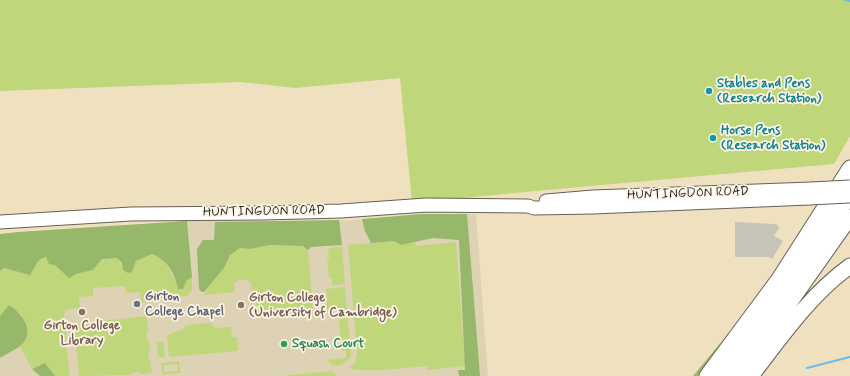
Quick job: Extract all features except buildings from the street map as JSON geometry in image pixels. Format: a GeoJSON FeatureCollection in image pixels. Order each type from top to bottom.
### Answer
{"type":"FeatureCollection","features":[{"type":"Feature","properties":{"kind":"highway"},"geometry":{"type":"LineString","coordinates":[[707,376],[779,279],[850,168]]}},
{"type":"Feature","properties":{"kind":"highway"},"geometry":{"type":"LineString","coordinates":[[722,376],[844,215],[845,192],[850,183]]}},
{"type":"Feature","properties":{"kind":"highway"},"geometry":{"type":"LineString","coordinates":[[738,376],[844,215],[850,196]]}},
{"type":"Feature","properties":{"kind":"highway"},"geometry":{"type":"LineString","coordinates":[[751,376],[806,307],[829,283],[850,266]]}},
{"type":"Feature","properties":{"kind":"main road","name":"HUNTINGDON ROAD"},"geometry":{"type":"LineString","coordinates":[[810,194],[850,187]]}},
{"type":"Feature","properties":{"kind":"main road","name":"HUNTINGDON ROAD"},"geometry":{"type":"LineString","coordinates":[[0,222],[138,214],[262,213],[426,205],[528,206],[535,202],[593,202],[810,194],[850,196]]}},
{"type":"Feature","properties":{"kind":"shaded area","name":"Girton College (University of Cambridge)"},"geometry":{"type":"Polygon","coordinates":[[[422,214],[476,214],[488,376],[0,376],[0,234],[187,221],[343,221],[422,214]]]}},
{"type":"Feature","properties":{"kind":"shaded area"},"geometry":{"type":"Polygon","coordinates":[[[735,222],[778,225],[779,228],[774,236],[783,241],[772,259],[769,257],[735,257],[735,222]]]}},
{"type":"Feature","properties":{"kind":"green space"},"geometry":{"type":"Polygon","coordinates":[[[0,0],[850,0],[850,136],[834,164],[412,203],[400,78],[295,88],[241,82],[0,91],[0,0]]]}},
{"type":"Feature","properties":{"kind":"green space"},"geometry":{"type":"Polygon","coordinates":[[[422,214],[467,214],[480,376],[459,376],[458,370],[465,370],[459,240],[433,238],[401,245],[394,241],[371,243],[365,231],[362,219],[422,214]]]}},
{"type":"Feature","properties":{"kind":"green space"},"geometry":{"type":"Polygon","coordinates":[[[339,220],[342,245],[311,247],[308,250],[303,246],[270,245],[250,249],[240,248],[230,255],[224,268],[204,292],[199,289],[197,249],[203,240],[214,240],[215,222],[339,220]]]}},
{"type":"Feature","properties":{"kind":"green space"},"geometry":{"type":"Polygon","coordinates":[[[187,221],[192,277],[186,281],[183,289],[178,289],[173,273],[166,263],[162,259],[152,254],[136,261],[132,272],[128,273],[123,270],[122,263],[117,258],[102,259],[93,270],[76,274],[69,278],[55,265],[49,264],[46,257],[39,260],[30,275],[4,268],[0,271],[0,234],[187,221]]]}},
{"type":"Feature","properties":{"kind":"green space"},"geometry":{"type":"Polygon","coordinates":[[[394,241],[401,245],[415,242],[417,246],[456,242],[465,366],[427,370],[427,366],[374,370],[355,370],[349,368],[355,363],[357,353],[348,245],[394,241]]]}},
{"type":"Feature","properties":{"kind":"green space"},"geometry":{"type":"Polygon","coordinates":[[[270,245],[303,246],[308,250],[313,308],[257,313],[256,299],[253,295],[251,283],[246,280],[239,280],[234,284],[235,292],[204,295],[224,268],[230,255],[240,248],[250,249],[270,245]]]}},
{"type":"Feature","properties":{"kind":"green space"},"geometry":{"type":"Polygon","coordinates":[[[342,247],[345,284],[332,285],[332,278],[329,278],[327,259],[329,259],[328,248],[342,247]]]}},
{"type":"Feature","properties":{"kind":"green space"},"geometry":{"type":"Polygon","coordinates":[[[152,254],[162,259],[177,280],[186,281],[192,277],[192,291],[188,296],[151,299],[142,303],[140,292],[126,293],[125,286],[93,288],[93,296],[79,297],[80,308],[65,310],[64,321],[70,376],[55,376],[45,363],[32,369],[20,346],[24,340],[27,329],[23,318],[9,305],[0,316],[0,271],[3,268],[30,274],[39,260],[47,257],[69,278],[76,274],[93,270],[102,259],[117,258],[128,273],[132,272],[136,261],[152,254]]]}},
{"type":"Feature","properties":{"kind":"green space"},"geometry":{"type":"Polygon","coordinates":[[[345,287],[351,355],[343,364],[333,365],[328,360],[346,358],[346,351],[342,351],[339,319],[341,311],[327,312],[326,289],[345,287]]]}},
{"type":"Feature","properties":{"kind":"green space"},"geometry":{"type":"Polygon","coordinates":[[[9,305],[19,313],[26,324],[27,336],[19,347],[0,358],[0,316],[9,305]]]}},
{"type":"Feature","properties":{"kind":"green space"},"geometry":{"type":"Polygon","coordinates":[[[147,316],[148,333],[146,333],[147,340],[149,340],[150,353],[148,353],[152,373],[139,374],[139,372],[131,373],[131,375],[79,376],[74,324],[93,324],[93,322],[147,316]]]}},
{"type":"Feature","properties":{"kind":"green space"},"geometry":{"type":"Polygon","coordinates":[[[211,323],[214,328],[231,327],[232,337],[236,337],[237,339],[238,351],[169,357],[167,336],[171,333],[182,330],[186,325],[211,323]]]}},
{"type":"Feature","properties":{"kind":"green space"},"geometry":{"type":"Polygon","coordinates":[[[733,328],[736,331],[698,376],[693,376],[733,328]]]}},
{"type":"Feature","properties":{"kind":"green space"},"geometry":{"type":"Polygon","coordinates":[[[157,342],[163,342],[165,357],[158,357],[157,342]]]}},
{"type":"Feature","properties":{"kind":"green space"},"geometry":{"type":"Polygon","coordinates":[[[179,361],[180,373],[162,374],[161,363],[179,361]],[[177,364],[164,365],[164,372],[178,371],[177,364]]]}},
{"type":"Feature","properties":{"kind":"green space"},"geometry":{"type":"Polygon","coordinates":[[[45,363],[55,376],[40,376],[32,369],[45,363]]]}},
{"type":"Feature","properties":{"kind":"green space"},"geometry":{"type":"Polygon","coordinates":[[[333,371],[336,376],[281,376],[333,371]]]}},
{"type":"Feature","properties":{"kind":"waterway"},"geometry":{"type":"LineString","coordinates":[[845,0],[850,1]]}},
{"type":"Feature","properties":{"kind":"waterway"},"geometry":{"type":"LineString","coordinates":[[807,368],[850,357]]}},
{"type":"Feature","properties":{"kind":"place","name":"Stables and Pens (Research Station)"},"geometry":{"type":"Point","coordinates":[709,91]}},
{"type":"Feature","properties":{"kind":"place","name":"Horse Pens (Research Station)"},"geometry":{"type":"Point","coordinates":[713,138]}},
{"type":"Feature","properties":{"kind":"place","name":"Girton College Chapel"},"geometry":{"type":"Point","coordinates":[137,304]}},
{"type":"Feature","properties":{"kind":"place","name":"Girton College (University of Cambridge)"},"geometry":{"type":"Point","coordinates":[241,305]}},
{"type":"Feature","properties":{"kind":"place","name":"Girton College Library"},"geometry":{"type":"Point","coordinates":[82,312]}},
{"type":"Feature","properties":{"kind":"place","name":"Squash Court"},"geometry":{"type":"Point","coordinates":[284,344]}}]}
